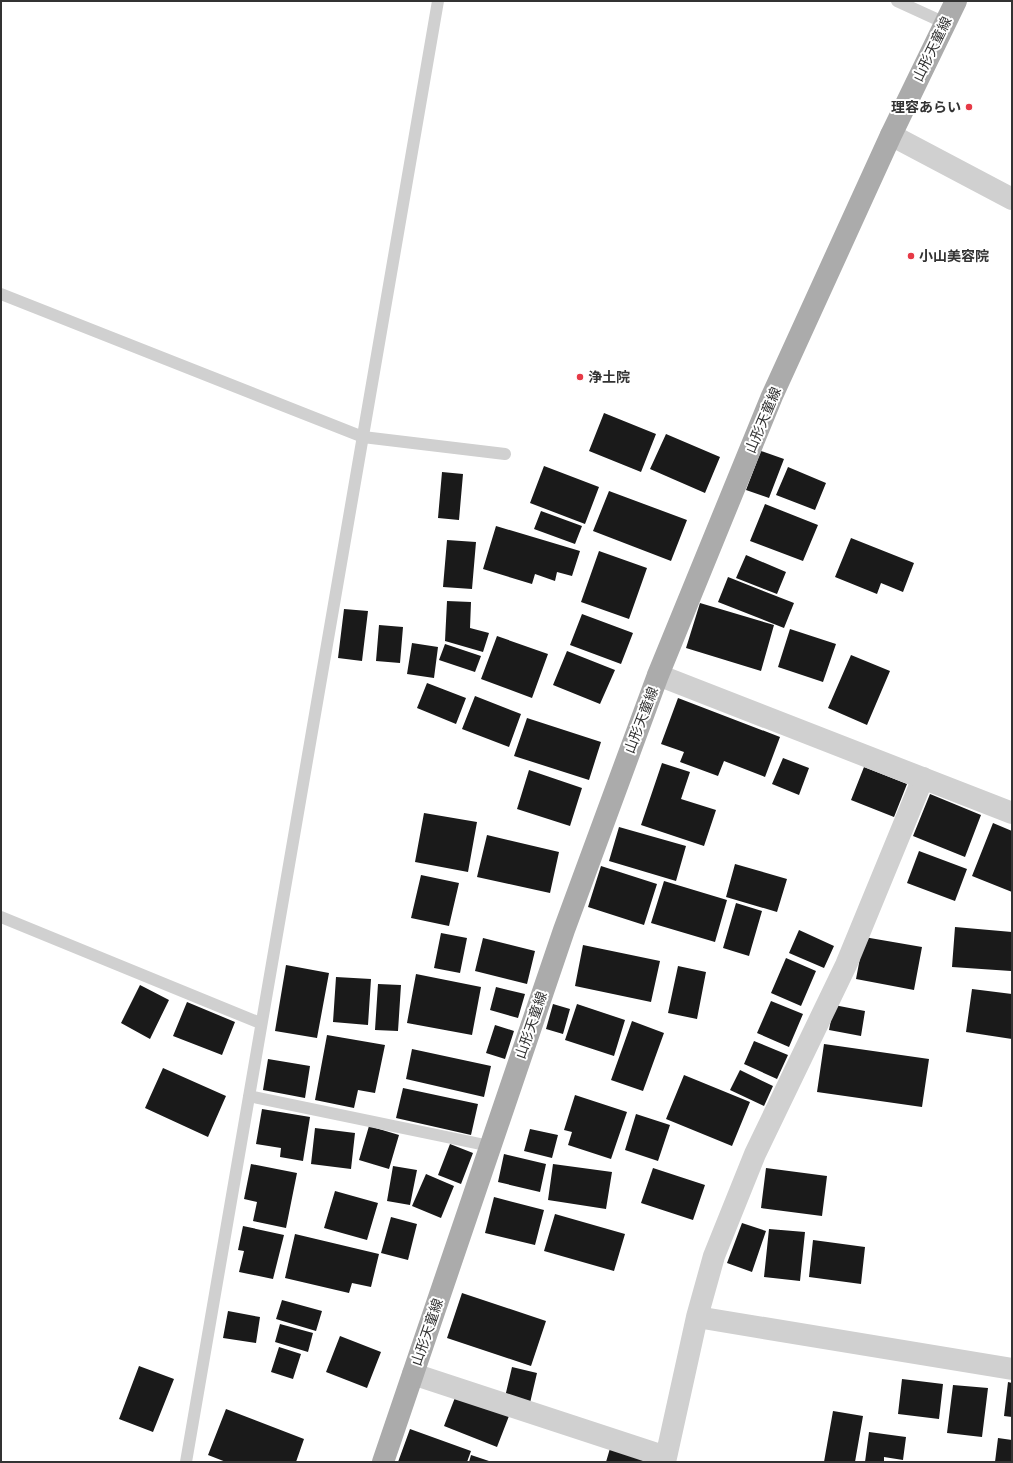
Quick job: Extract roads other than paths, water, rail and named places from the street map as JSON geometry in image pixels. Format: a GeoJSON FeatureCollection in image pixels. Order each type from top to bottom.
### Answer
{"type":"FeatureCollection","features":[{"type":"Feature","properties":{"kind":"main road","name":"山形天童線"},"geometry":{"type":"LineString","coordinates":[[383,1462],[566,923],[658,676],[772,396],[891,135],[956,1]]}},
{"type":"Feature","properties":{"kind":"street"},"geometry":{"type":"LineString","coordinates":[[891,135],[1012,199]]}},
{"type":"Feature","properties":{"kind":"street"},"geometry":{"type":"LineString","coordinates":[[658,676],[1012,813]]}},
{"type":"Feature","properties":{"kind":"street"},"geometry":{"type":"LineString","coordinates":[[413,1374],[666,1460],[697,1317],[714,1256],[756,1154],[846,965],[923,778]]}},
{"type":"Feature","properties":{"kind":"street"},"geometry":{"type":"LineString","coordinates":[[697,1317],[1012,1369]]}},
{"type":"Feature","properties":{"kind":"lane"},"geometry":{"type":"LineString","coordinates":[[186,1462],[249,1096],[260,1023],[438,1]]}},
{"type":"Feature","properties":{"kind":"lane"},"geometry":{"type":"LineString","coordinates":[[897,1],[945,23]]}},
{"type":"Feature","properties":{"kind":"lane"},"geometry":{"type":"LineString","coordinates":[[1,294],[363,437],[505,454]]}},
{"type":"Feature","properties":{"kind":"lane"},"geometry":{"type":"LineString","coordinates":[[1,917],[260,1023]]}},
{"type":"Feature","properties":{"kind":"lane"},"geometry":{"type":"LineString","coordinates":[[249,1096],[490,1146]]}},
{"type":"Feature","properties":{"kind":"place","name":"理容あらい"},"geometry":{"type":"Point","coordinates":[969,107]}},
{"type":"Feature","properties":{"kind":"place","name":"小山美容院"},"geometry":{"type":"Point","coordinates":[911,256]}},
{"type":"Feature","properties":{"kind":"place","name":"浄土院"},"geometry":{"type":"Point","coordinates":[580,377]}}]}
